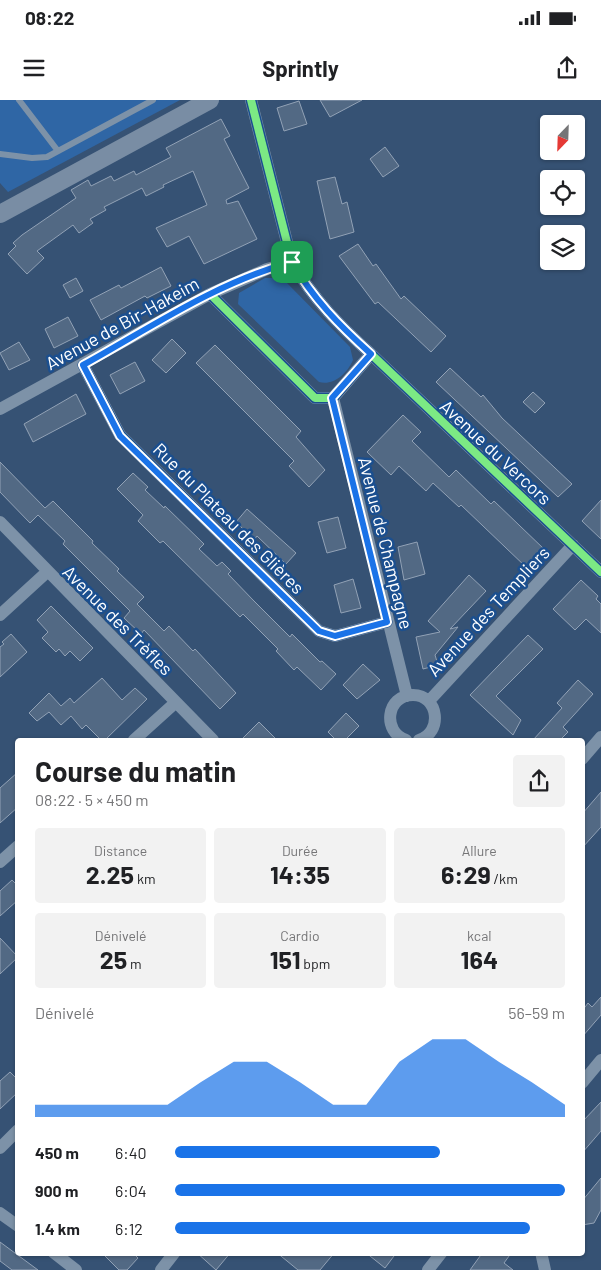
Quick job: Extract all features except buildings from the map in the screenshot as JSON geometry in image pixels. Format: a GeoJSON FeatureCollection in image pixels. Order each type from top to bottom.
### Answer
{"type":"FeatureCollection","features":[{"type":"Feature","properties":{"kind":"street"},"geometry":{"type":"LineString","coordinates":[[0,214],[210,100]]}},
{"type":"Feature","properties":{"kind":"street","name":"Avenue du Vercors"},"geometry":{"type":"LineString","coordinates":[[251,100],[292,262],[305,286],[328,314],[601,572]]}},
{"type":"Feature","properties":{"kind":"street","name":"Avenue de Bir-Hakeim"},"geometry":{"type":"LineString","coordinates":[[0,409],[210,294],[266,269],[292,262]]}},
{"type":"Feature","properties":{"kind":"street"},"geometry":{"type":"LineString","coordinates":[[210,294],[315,398],[332,398],[371,354]]}},
{"type":"Feature","properties":{"kind":"street","name":"Rue du Plateau des Glières"},"geometry":{"type":"LineString","coordinates":[[83,365],[120,436],[319,631],[335,636],[387,622]]}},
{"type":"Feature","properties":{"kind":"street","name":"Avenue de Champagne"},"geometry":{"type":"LineString","coordinates":[[332,398],[406,696]]}},
{"type":"Feature","properties":{"kind":"street","name":"Avenue des Trèfles"},"geometry":{"type":"LineString","coordinates":[[0,522],[211,738]]}},
{"type":"Feature","properties":{"kind":"street","name":"Avenue des Templiers"},"geometry":{"type":"LineString","coordinates":[[428,701],[573,545]]}},
{"type":"Feature","properties":{"kind":"street"},"geometry":{"type":"LineString","coordinates":[[0,615],[47,572]]}},
{"type":"Feature","properties":{"kind":"street"},"geometry":{"type":"LineString","coordinates":[[399,738],[392,728],[390,713],[398,700],[406,696],[421,696],[428,701],[435,713],[436,721],[429,734],[422,738]]}},
{"type":"Feature","properties":{"kind":"street"},"geometry":{"type":"LineString","coordinates":[[136,738],[176,703]]}},
{"type":"Feature","properties":{"kind":"street"},"geometry":{"type":"LineString","coordinates":[[585,756],[601,737]]}},
{"type":"Feature","properties":{"kind":"street"},"geometry":{"type":"LineString","coordinates":[[0,862],[15,849]]}},
{"type":"Feature","properties":{"kind":"street"},"geometry":{"type":"LineString","coordinates":[[585,1079],[601,1060]]}},
{"type":"Feature","properties":{"kind":"street"},"geometry":{"type":"LineString","coordinates":[[0,1148],[15,1133]]}},
{"type":"Feature","properties":{"kind":"street"},"geometry":{"type":"LineString","coordinates":[[0,1213],[15,1224]]}},
{"type":"Feature","properties":{"kind":"street"},"geometry":{"type":"LineString","coordinates":[[58,1256],[76,1270]]}},
{"type":"Feature","properties":{"kind":"street"},"geometry":{"type":"LineString","coordinates":[[161,1270],[172,1256]]}},
{"type":"Feature","properties":{"kind":"street"},"geometry":{"type":"LineString","coordinates":[[428,1270],[439,1256]]}},
{"type":"Feature","properties":{"kind":"street"},"geometry":{"type":"LineString","coordinates":[[542,1256],[545,1270]]}},
{"type":"Feature","properties":{"kind":"lane"},"geometry":{"type":"LineString","coordinates":[[20,100],[58,151]]}},
{"type":"Feature","properties":{"kind":"lane"},"geometry":{"type":"LineString","coordinates":[[0,154],[32,158],[46,157],[148,101]]}},
{"type":"Feature","properties":{"kind":"shaded area"},"geometry":{"type":"Polygon","coordinates":[[[0,100],[180,100],[8,192],[0,183],[0,100]]]}},
{"type":"Feature","properties":{"kind":"shaded area"},"geometry":{"type":"Polygon","coordinates":[[[265,278],[275,278],[286,282],[350,347],[353,360],[339,378],[324,383],[319,382],[238,304],[239,293],[265,278]]]}},
{"type":"Feature","properties":{"kind":"cycle path"},"geometry":{"type":"LineString","coordinates":[[210,294],[315,398],[333,398],[371,354],[328,311],[309,288],[292,262],[251,100]]}},
{"type":"Feature","properties":{"kind":"cycle path"},"geometry":{"type":"LineString","coordinates":[[371,354],[601,572]]}},
{"type":"Feature","properties":{"kind":"cycle path"},"geometry":{"type":"LineString","coordinates":[[83,365],[120,435],[319,631],[335,636],[387,622]]}},
{"type":"Feature","properties":{"kind":"route"},"geometry":{"type":"LineString","coordinates":[[292,262],[305,286],[328,314],[371,354],[332,398],[387,622],[335,636],[319,631],[120,436],[83,365],[210,294],[266,269],[292,262]]}}]}
